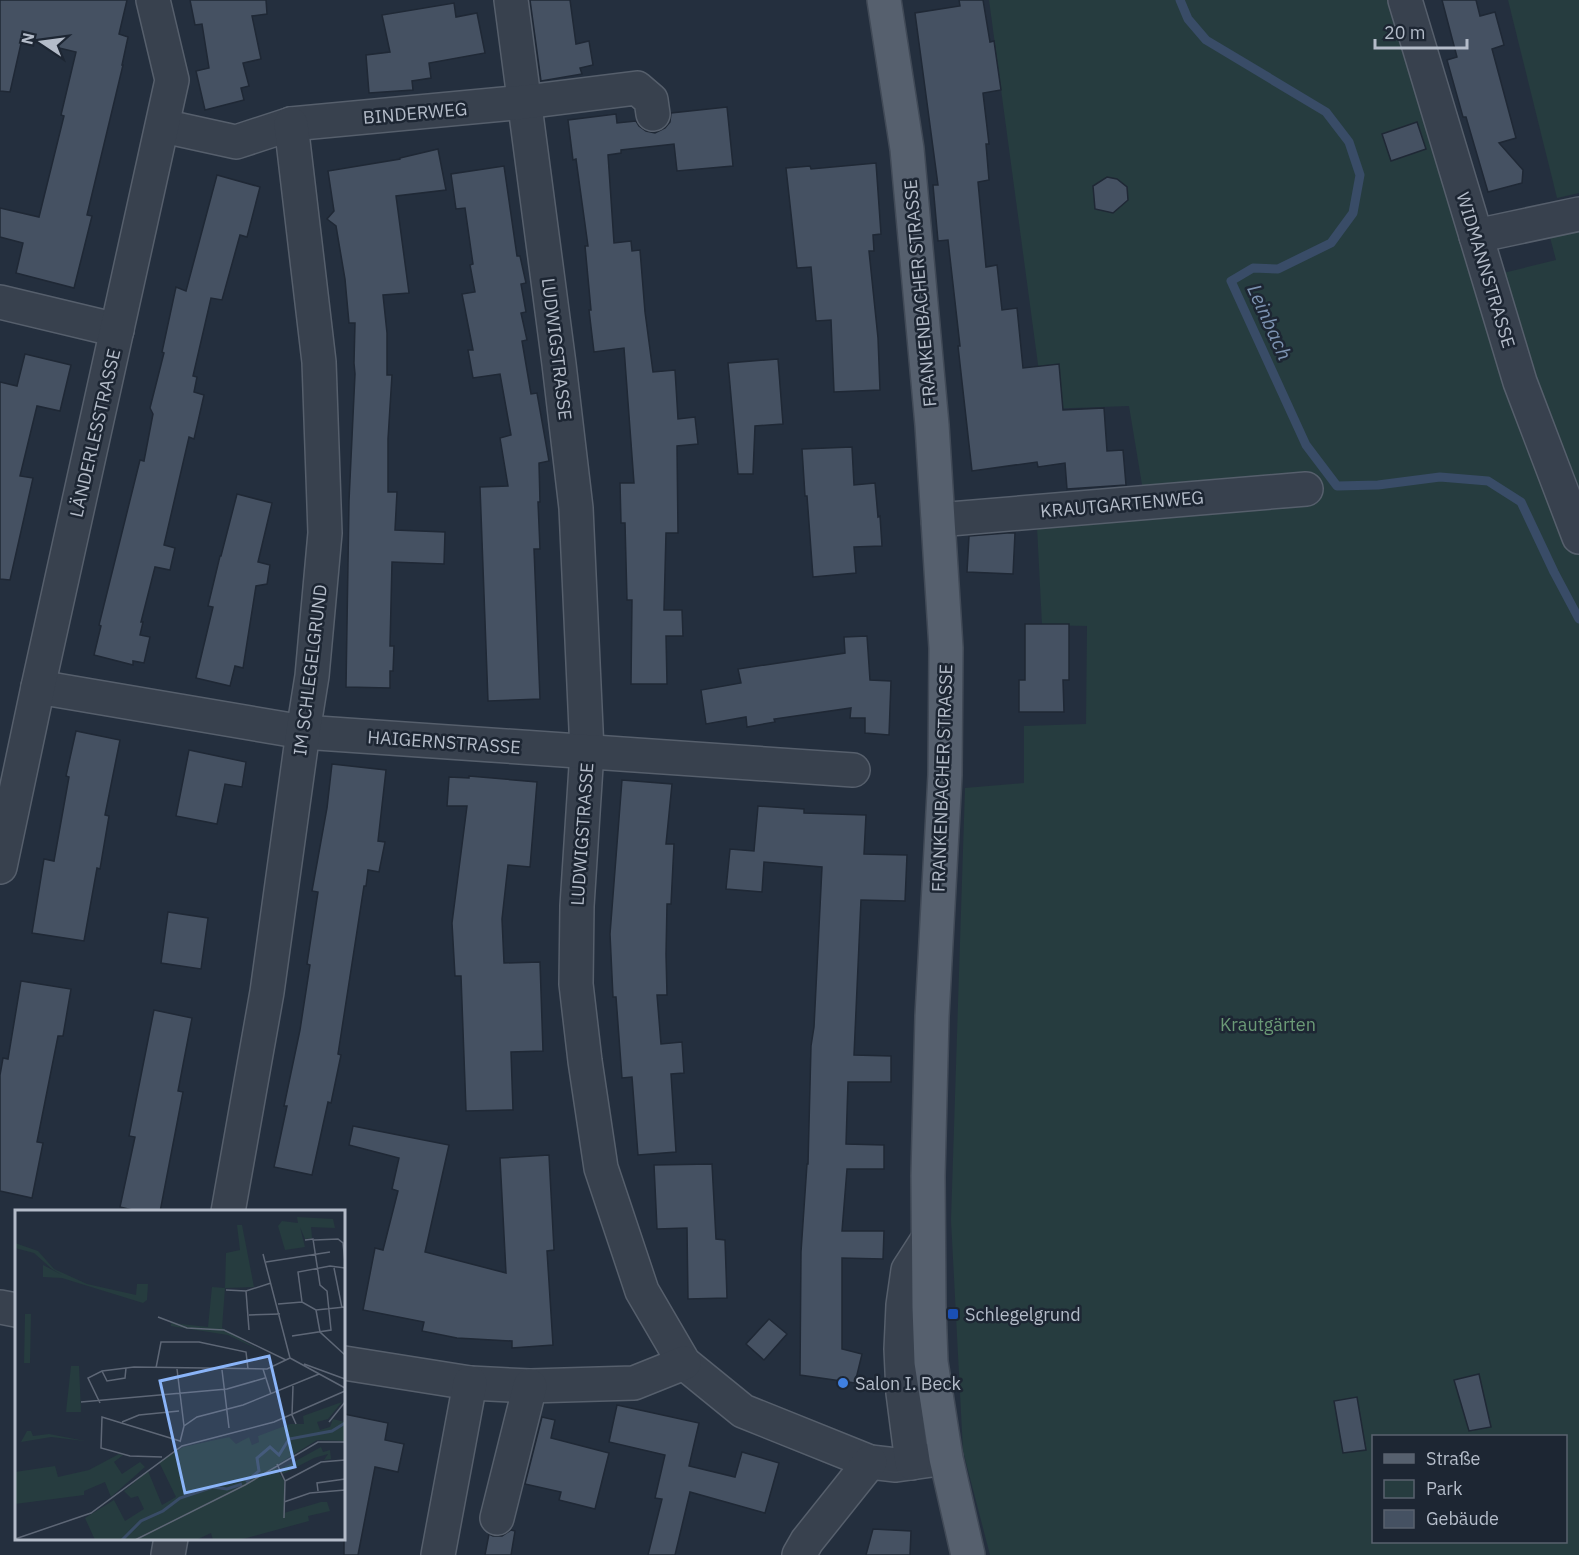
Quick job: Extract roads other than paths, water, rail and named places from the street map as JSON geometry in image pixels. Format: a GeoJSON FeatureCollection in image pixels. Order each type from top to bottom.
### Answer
{"type":"FeatureCollection","features":[{"type":"Feature","properties":{"kind":"main road","name":"FRANKENBACHER STRASSE"},"geometry":{"type":"LineString","coordinates":[[884,0],[907,149],[932,425],[946,648],[945,775],[932,1016],[928,1165],[928,1307],[931,1362],[946,1458],[968,1555]]}},
{"type":"Feature","properties":{"kind":"street","name":"LÄNDERLESSTRASSE"},"geometry":{"type":"LineString","coordinates":[[0,867],[172,80],[153,0]]}},
{"type":"Feature","properties":{"kind":"street","name":"LUDWIGSTRASSE"},"geometry":{"type":"LineString","coordinates":[[511,0],[576,508],[587,752],[577,906],[576,984],[601,1168],[642,1291],[684,1363],[743,1411],[870,1462],[896,1465],[946,1458]]}},
{"type":"Feature","properties":{"kind":"street","name":"WIDMANNSTRASSE"},"geometry":{"type":"LineString","coordinates":[[1405,0],[1520,382],[1579,537]]}},
{"type":"Feature","properties":{"kind":"street","name":"BINDERWEG"},"geometry":{"type":"LineString","coordinates":[[163,126],[236,142],[291,124],[525,102],[637,88],[651,100],[653,114]]}},
{"type":"Feature","properties":{"kind":"street","name":"IM SCHLEGELGRUND"},"geometry":{"type":"LineString","coordinates":[[228,1210],[267,993],[312,676],[325,533],[319,362],[291,124]]}},
{"type":"Feature","properties":{"kind":"street"},"geometry":{"type":"LineString","coordinates":[[1476,236],[1579,214]]}},
{"type":"Feature","properties":{"kind":"street"},"geometry":{"type":"LineString","coordinates":[[0,302],[117,330]]}},
{"type":"Feature","properties":{"kind":"street","name":"KRAUTGARTENWEG"},"geometry":{"type":"LineString","coordinates":[[938,520],[1306,489]]}},
{"type":"Feature","properties":{"kind":"street","name":"HAIGERNSTRASSE"},"geometry":{"type":"LineString","coordinates":[[38,687],[303,732],[853,770]]}},
{"type":"Feature","properties":{"kind":"street"},"geometry":{"type":"LineString","coordinates":[[912,1463],[903,1393],[901,1349],[903,1305],[908,1270],[928,1239]]}},
{"type":"Feature","properties":{"kind":"street"},"geometry":{"type":"LineString","coordinates":[[0,1307],[15,1310]]}},
{"type":"Feature","properties":{"kind":"street"},"geometry":{"type":"LineString","coordinates":[[345,1363],[470,1383],[530,1386],[634,1383],[684,1363]]}},
{"type":"Feature","properties":{"kind":"street"},"geometry":{"type":"LineString","coordinates":[[438,1555],[470,1383]]}},
{"type":"Feature","properties":{"kind":"street"},"geometry":{"type":"LineString","coordinates":[[497,1518],[530,1386]]}},
{"type":"Feature","properties":{"kind":"street"},"geometry":{"type":"LineString","coordinates":[[798,1555],[870,1462]]}},
{"type":"Feature","properties":{"kind":"street"},"geometry":{"type":"LineString","coordinates":[[168,1555],[171,1540]]}},
{"type":"Feature","properties":{"kind":"waterway","name":"Leinbach"},"geometry":{"type":"LineString","coordinates":[[1180,0],[1188,19],[1206,40],[1326,112],[1349,142],[1360,175],[1353,213],[1331,243],[1278,269],[1253,268],[1231,281],[1306,445],[1337,486],[1378,485],[1440,477],[1488,481],[1521,502],[1579,619]]}},
{"type":"Feature","properties":{"kind":"place","name":"Schlegelgrund"},"geometry":{"type":"Point","coordinates":[953,1314]}},
{"type":"Feature","properties":{"kind":"place","name":"Salon I. Beck"},"geometry":{"type":"Point","coordinates":[843,1383]}},
{"type":"Feature","properties":{"kind":"park label","name":"Krautgärten"},"geometry":{"type":"Point","coordinates":[1268,1024]}}]}
